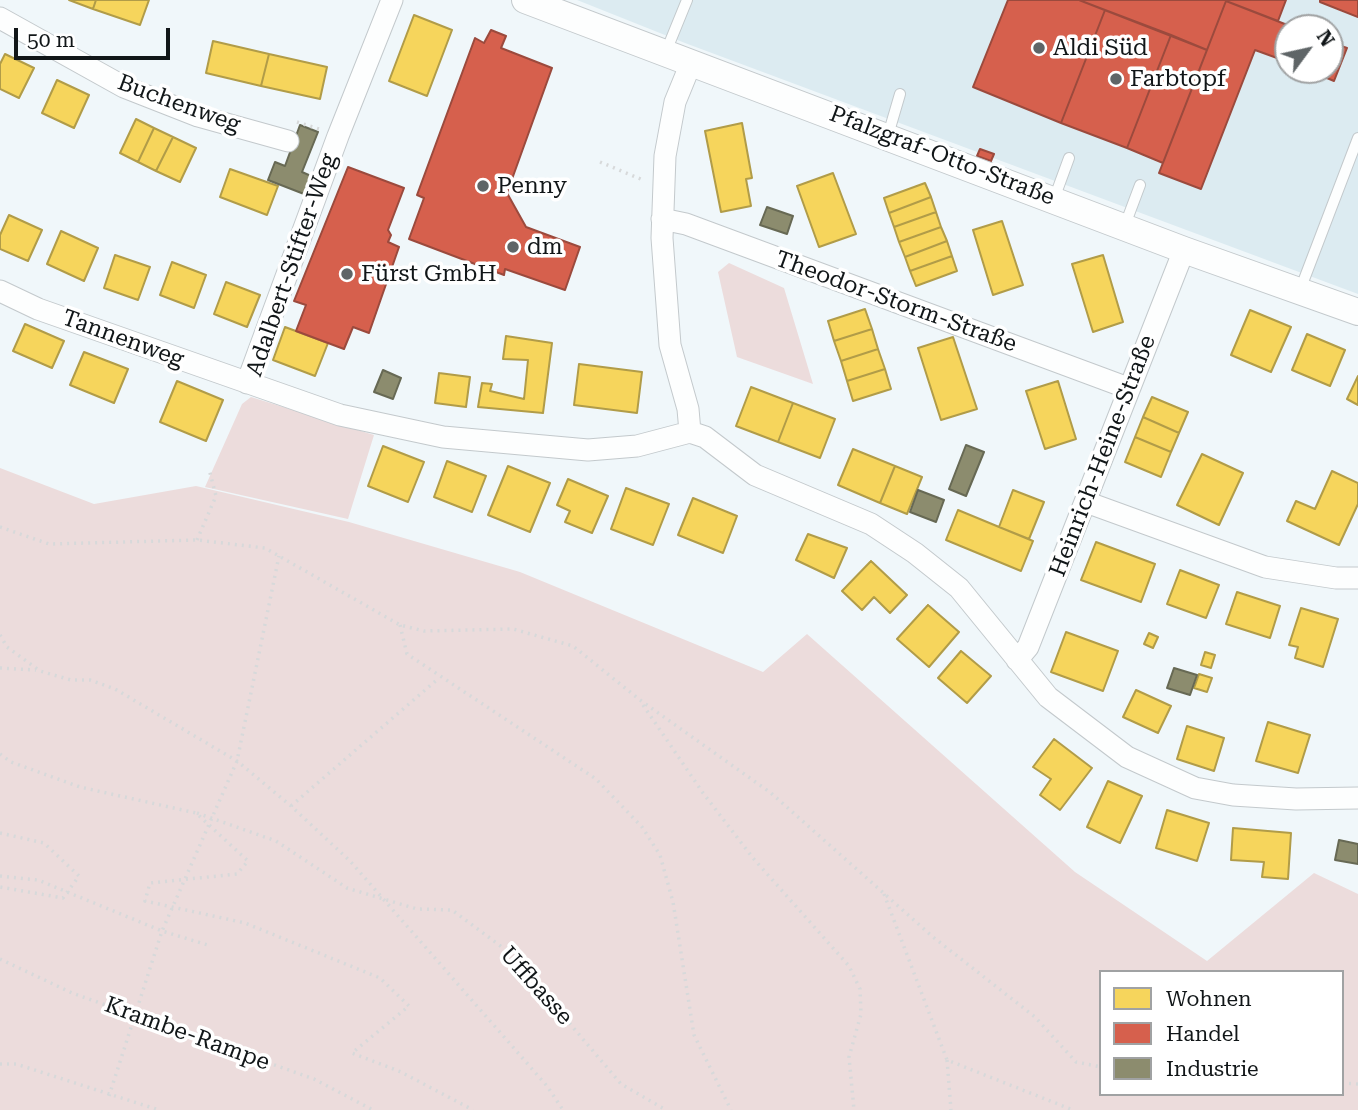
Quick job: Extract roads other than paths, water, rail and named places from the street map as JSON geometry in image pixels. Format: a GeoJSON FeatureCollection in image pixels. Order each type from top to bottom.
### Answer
{"type":"FeatureCollection","features":[{"type":"Feature","properties":{"kind":"street","name":"Adalbert-Stifter-Weg"},"geometry":{"type":"LineString","coordinates":[[392,0],[338,136],[247,383],[340,415],[443,437],[588,450],[637,446],[690,432]]}},
{"type":"Feature","properties":{"kind":"street","name":"Pfalzgraf-Otto-Straße"},"geometry":{"type":"LineString","coordinates":[[525,0],[888,135],[1184,250],[1358,312]]}},
{"type":"Feature","properties":{"kind":"street","name":"Buchenweg"},"geometry":{"type":"LineString","coordinates":[[0,18],[124,87],[198,116],[288,141]]}},
{"type":"Feature","properties":{"kind":"street"},"geometry":{"type":"LineString","coordinates":[[691,63],[675,102],[665,156],[662,219],[670,345],[688,408],[690,432],[705,437],[755,475],[871,524],[915,553],[960,588],[1048,697],[1127,757],[1195,788],[1233,795],[1296,799],[1358,798]]}},
{"type":"Feature","properties":{"kind":"street","name":"Theodor-Storm-Straße"},"geometry":{"type":"LineString","coordinates":[[662,219],[686,223],[1128,388]]}},
{"type":"Feature","properties":{"kind":"street","name":"Heinrich-Heine-Straße"},"geometry":{"type":"LineString","coordinates":[[1017,660],[1028,647],[1184,250]]}},
{"type":"Feature","properties":{"kind":"street","name":"Tannenweg"},"geometry":{"type":"LineString","coordinates":[[0,291],[38,309],[247,383]]}},
{"type":"Feature","properties":{"kind":"street"},"geometry":{"type":"LineString","coordinates":[[1086,502],[1265,567],[1336,578],[1358,578]]}},
{"type":"Feature","properties":{"kind":"lane"},"geometry":{"type":"LineString","coordinates":[[665,54],[687,0]]}},
{"type":"Feature","properties":{"kind":"lane"},"geometry":{"type":"LineString","coordinates":[[888,135],[900,94]]}},
{"type":"Feature","properties":{"kind":"lane"},"geometry":{"type":"LineString","coordinates":[[1299,293],[1358,138]]}},
{"type":"Feature","properties":{"kind":"lane"},"geometry":{"type":"LineString","coordinates":[[1054,199],[1069,158]]}},
{"type":"Feature","properties":{"kind":"lane"},"geometry":{"type":"LineString","coordinates":[[1125,225],[1140,185]]}},
{"type":"Feature","properties":{"kind":"place","name":"Aldi Süd"},"geometry":{"type":"Point","coordinates":[1039,48]}},
{"type":"Feature","properties":{"kind":"place","name":"Farbtopf"},"geometry":{"type":"Point","coordinates":[1116,79]}},
{"type":"Feature","properties":{"kind":"place","name":"Penny"},"geometry":{"type":"Point","coordinates":[483,186]}},
{"type":"Feature","properties":{"kind":"place","name":"dm"},"geometry":{"type":"Point","coordinates":[513,247]}},
{"type":"Feature","properties":{"kind":"place","name":"Fürst GmbH"},"geometry":{"type":"Point","coordinates":[347,274]}}]}
